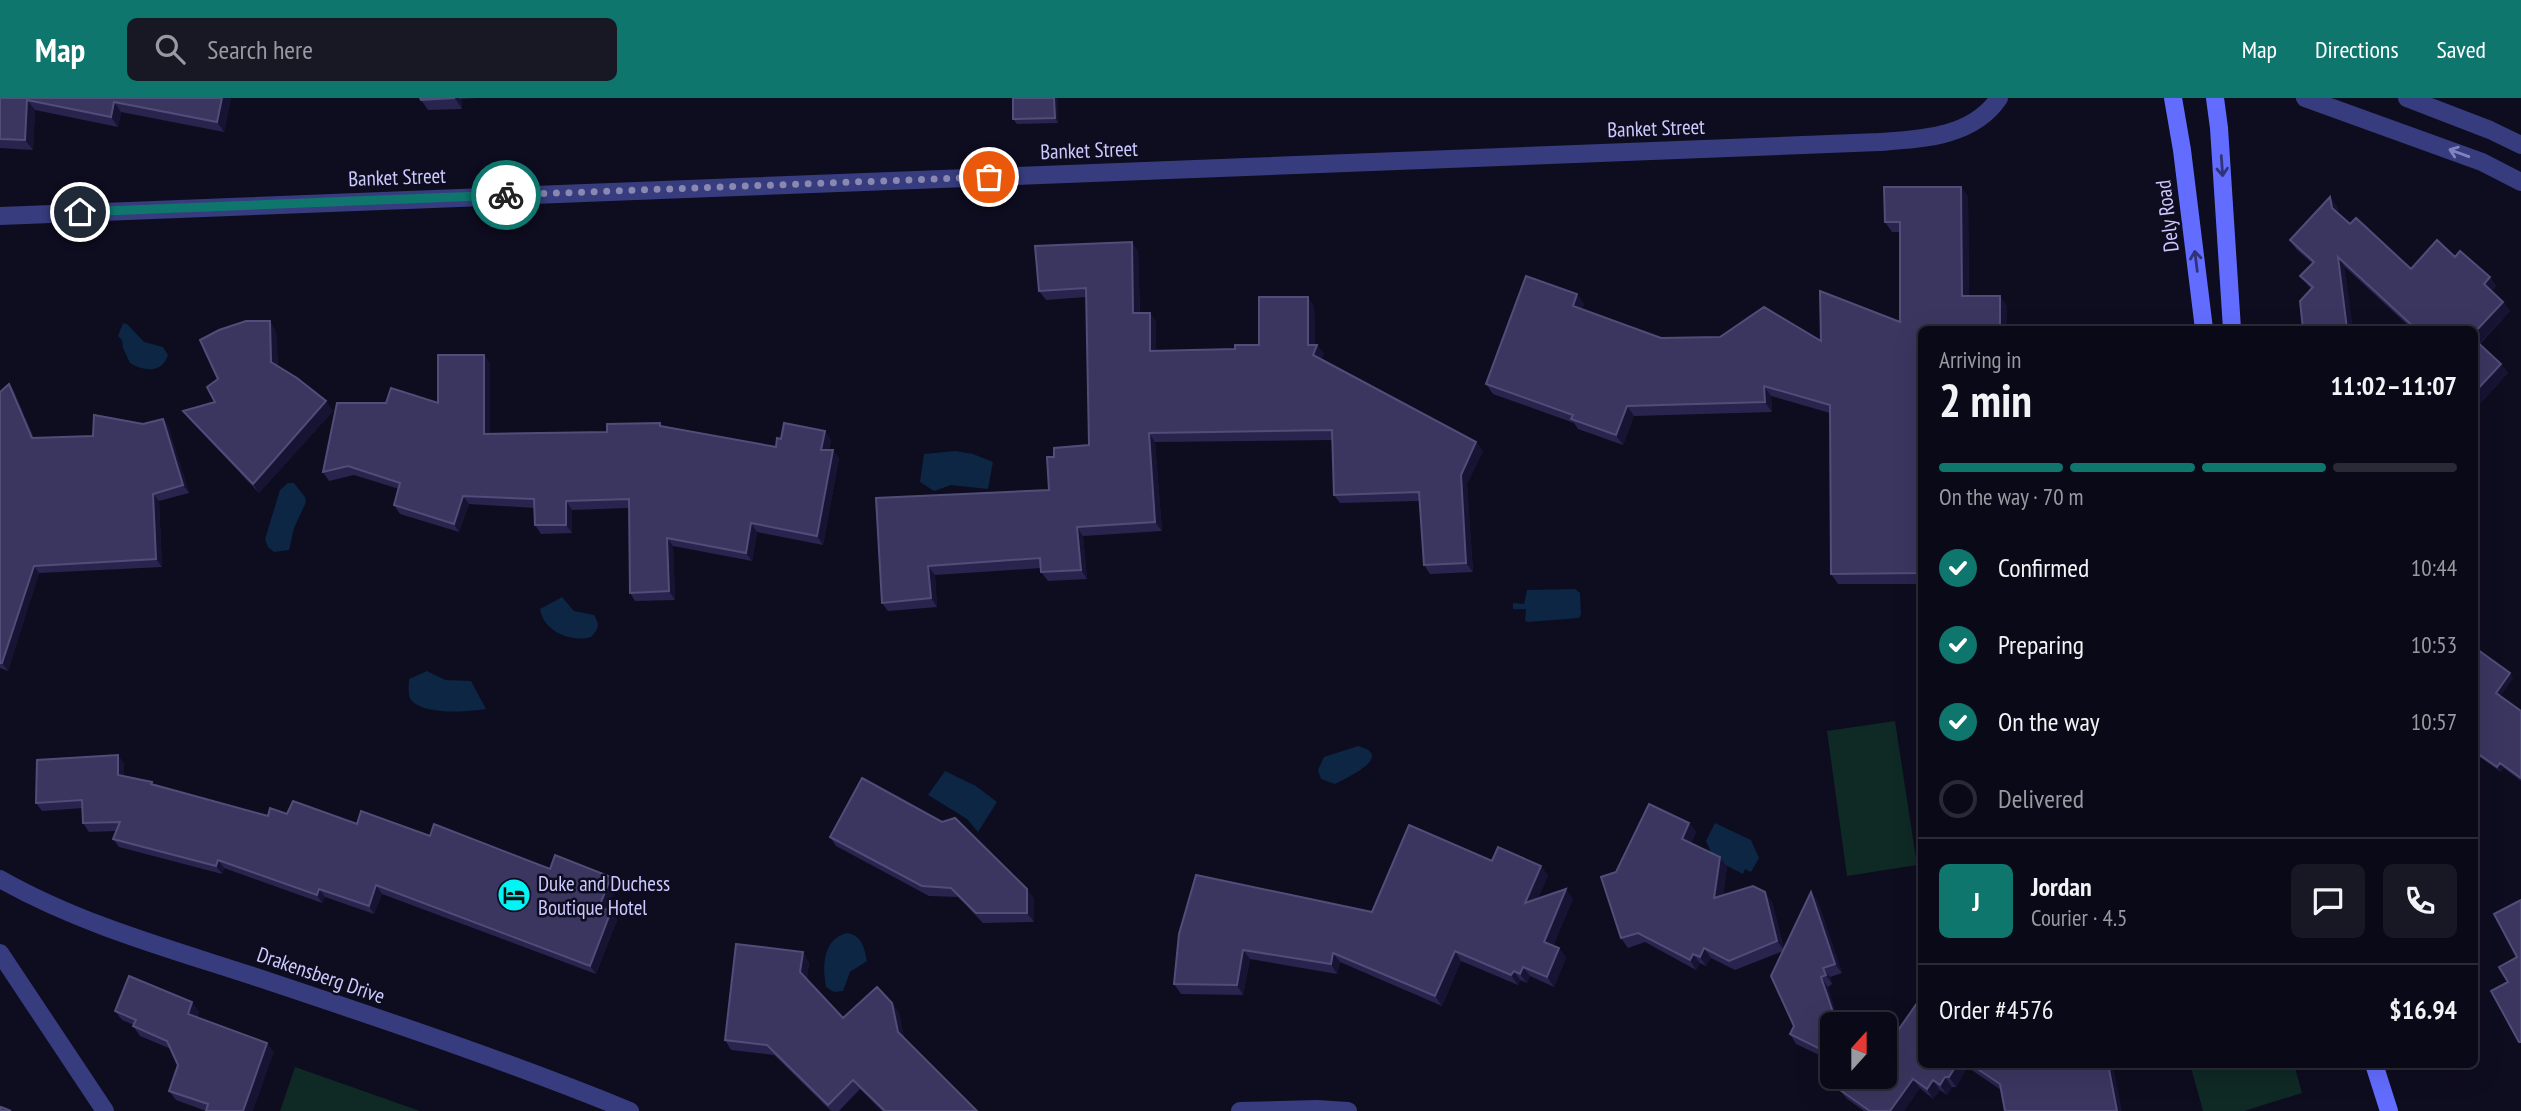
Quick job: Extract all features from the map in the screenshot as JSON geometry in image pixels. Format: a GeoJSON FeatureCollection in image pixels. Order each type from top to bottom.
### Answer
{"type":"FeatureCollection","features":[{"type":"Feature","properties":{"kind":"street","name":"Banket Street"},"geometry":{"type":"LineString","coordinates":[[0,216],[1879,142],[1923,139],[1957,130],[1976,121],[1999,98]]}},
{"type":"Feature","properties":{"kind":"street","name":"Dely Road"},"geometry":{"type":"LineString","coordinates":[[2173,98],[2204,326]]}},
{"type":"Feature","properties":{"kind":"street"},"geometry":{"type":"LineString","coordinates":[[2215,98],[2220,128],[2232,326]]}},
{"type":"Feature","properties":{"kind":"street"},"geometry":{"type":"LineString","coordinates":[[2305,98],[2482,162],[2521,182]]}},
{"type":"Feature","properties":{"kind":"street"},"geometry":{"type":"LineString","coordinates":[[2407,98],[2521,145]]}},
{"type":"Feature","properties":{"kind":"street","name":"Drakensberg Drive"},"geometry":{"type":"LineString","coordinates":[[0,879],[105,927],[354,1010],[630,1111]]}},
{"type":"Feature","properties":{"kind":"street"},"geometry":{"type":"LineString","coordinates":[[0,953],[105,1111]]}},
{"type":"Feature","properties":{"kind":"street"},"geometry":{"type":"LineString","coordinates":[[2375,1068],[2389,1111]]}},
{"type":"Feature","properties":{"kind":"street"},"geometry":{"type":"LineString","coordinates":[[1240,1111],[1348,1111]]}},
{"type":"Feature","properties":{"kind":"green space"},"geometry":{"type":"Polygon","coordinates":[[[1895,721],[1917,865],[1847,876],[1827,731],[1895,721]]]}},
{"type":"Feature","properties":{"kind":"green space"},"geometry":{"type":"Polygon","coordinates":[[[295,1067],[420,1111],[280,1111],[295,1067]]]}},
{"type":"Feature","properties":{"kind":"green space"},"geometry":{"type":"Polygon","coordinates":[[[2191,1068],[2295,1068],[2302,1093],[2244,1111],[2203,1111],[2191,1068]]]}},
{"type":"Feature","properties":{"kind":"water"},"geometry":{"type":"Polygon","coordinates":[[[123,323],[144,342],[163,347],[168,355],[166,361],[152,369],[130,363],[118,336],[123,323]]]}},
{"type":"Feature","properties":{"kind":"water"},"geometry":{"type":"Polygon","coordinates":[[[955,451],[973,454],[993,462],[988,489],[951,485],[934,491],[920,482],[924,454],[955,451]]]}},
{"type":"Feature","properties":{"kind":"water"},"geometry":{"type":"Polygon","coordinates":[[[288,483],[294,483],[306,502],[294,528],[289,550],[274,552],[265,539],[280,490],[288,483]]]}},
{"type":"Feature","properties":{"kind":"water"},"geometry":{"type":"Polygon","coordinates":[[[1575,589],[1580,593],[1579,618],[1528,622],[1525,621],[1526,609],[1513,609],[1513,603],[1524,604],[1527,590],[1575,589]]]}},
{"type":"Feature","properties":{"kind":"water"},"geometry":{"type":"Polygon","coordinates":[[[562,597],[574,611],[594,615],[598,627],[591,637],[567,637],[546,624],[540,609],[562,597]]]}},
{"type":"Feature","properties":{"kind":"water"},"geometry":{"type":"Polygon","coordinates":[[[427,671],[445,680],[471,681],[486,709],[447,711],[418,705],[409,696],[409,679],[427,671]]]}},
{"type":"Feature","properties":{"kind":"water"},"geometry":{"type":"Polygon","coordinates":[[[1358,746],[1372,755],[1365,766],[1335,784],[1321,779],[1318,770],[1324,757],[1358,746]]]}},
{"type":"Feature","properties":{"kind":"water"},"geometry":{"type":"Polygon","coordinates":[[[945,771],[976,786],[997,802],[978,832],[967,819],[928,795],[945,771]]]}},
{"type":"Feature","properties":{"kind":"water"},"geometry":{"type":"Polygon","coordinates":[[[1715,823],[1751,840],[1759,858],[1751,872],[1745,869],[1743,874],[1714,859],[1706,841],[1715,823]]]}},
{"type":"Feature","properties":{"kind":"water"},"geometry":{"type":"Polygon","coordinates":[[[847,933],[860,940],[867,961],[850,972],[843,991],[834,992],[826,987],[826,954],[833,941],[847,933]]]}},
{"type":"Feature","properties":{"kind":"building"},"geometry":{"type":"Polygon","coordinates":[[[0,98],[222,98],[217,122],[114,102],[111,117],[27,100],[25,140],[0,139],[0,98]]]}},
{"type":"Feature","properties":{"kind":"building"},"geometry":{"type":"Polygon","coordinates":[[[420,98],[455,98],[421,100],[420,98]]]}},
{"type":"Feature","properties":{"kind":"building"},"geometry":{"type":"Polygon","coordinates":[[[1013,98],[1054,98],[1055,118],[1013,119],[1013,98]]]}},
{"type":"Feature","properties":{"kind":"building"},"geometry":{"type":"Polygon","coordinates":[[[1884,187],[1961,187],[1962,296],[2000,296],[2000,326],[1918,326],[1918,573],[1831,574],[1830,405],[1764,386],[1765,402],[1627,406],[1616,435],[1571,419],[1573,415],[1486,384],[1526,276],[1577,294],[1573,306],[1661,338],[1720,337],[1764,307],[1821,341],[1820,291],[1900,322],[1900,222],[1885,222],[1884,187]]]}},
{"type":"Feature","properties":{"kind":"building"},"geometry":{"type":"Polygon","coordinates":[[[2330,197],[2332,208],[2350,224],[2356,218],[2411,269],[2437,240],[2455,257],[2460,251],[2490,277],[2484,284],[2503,302],[2478,329],[2478,326],[2413,326],[2338,257],[2347,326],[2303,326],[2300,301],[2313,287],[2300,276],[2314,262],[2290,240],[2330,197]]]}},
{"type":"Feature","properties":{"kind":"building"},"geometry":{"type":"Polygon","coordinates":[[[1132,242],[1133,313],[1150,313],[1150,351],[1235,349],[1235,345],[1259,345],[1259,297],[1308,297],[1308,345],[1317,345],[1313,355],[1476,442],[1461,475],[1466,563],[1424,565],[1419,492],[1334,495],[1332,430],[1149,433],[1155,522],[1077,527],[1081,570],[1041,572],[1040,558],[928,566],[931,598],[882,603],[876,498],[1049,490],[1047,457],[1054,457],[1054,448],[1089,445],[1086,288],[1039,291],[1035,246],[1132,242]]]}},
{"type":"Feature","properties":{"kind":"building"},"geometry":{"type":"Polygon","coordinates":[[[246,321],[270,321],[271,362],[326,401],[253,484],[183,411],[215,402],[207,387],[218,379],[200,340],[246,321]]]}},
{"type":"Feature","properties":{"kind":"building"},"geometry":{"type":"Polygon","coordinates":[[[2478,343],[2501,364],[2478,389],[2478,343]]]}},
{"type":"Feature","properties":{"kind":"building"},"geometry":{"type":"Polygon","coordinates":[[[438,355],[484,355],[484,434],[607,432],[607,424],[660,423],[660,426],[776,447],[777,438],[781,439],[784,423],[825,431],[821,450],[833,450],[817,536],[751,523],[746,553],[667,538],[669,591],[630,593],[629,499],[566,501],[566,525],[535,525],[534,499],[463,496],[454,524],[394,505],[400,483],[348,466],[323,472],[337,403],[386,403],[391,388],[438,403],[438,355]]]}},
{"type":"Feature","properties":{"kind":"building"},"geometry":{"type":"Polygon","coordinates":[[[9,384],[32,438],[93,436],[94,415],[143,424],[163,419],[183,485],[153,494],[156,559],[34,566],[0,663],[0,392],[9,384]]]}},
{"type":"Feature","properties":{"kind":"building"},"geometry":{"type":"Polygon","coordinates":[[[2478,650],[2510,673],[2496,693],[2521,711],[2521,778],[2500,763],[2497,767],[2478,754],[2478,650]]]}},
{"type":"Feature","properties":{"kind":"building"},"geometry":{"type":"Polygon","coordinates":[[[118,755],[118,775],[152,782],[151,784],[268,816],[270,808],[287,814],[293,801],[357,824],[361,811],[430,836],[434,824],[550,869],[555,855],[611,877],[599,907],[611,911],[590,966],[376,885],[369,906],[319,889],[317,895],[218,860],[216,866],[113,839],[120,822],[83,823],[82,800],[36,803],[37,760],[118,755]]]}},
{"type":"Feature","properties":{"kind":"building"},"geometry":{"type":"Polygon","coordinates":[[[862,778],[942,822],[955,818],[1027,889],[1027,913],[976,913],[951,888],[922,886],[830,837],[862,778]]]}},
{"type":"Feature","properties":{"kind":"building"},"geometry":{"type":"Polygon","coordinates":[[[1649,804],[1689,823],[1682,839],[1720,857],[1714,898],[1753,886],[1765,892],[1777,941],[1729,961],[1704,948],[1700,957],[1693,954],[1690,960],[1638,933],[1621,938],[1601,877],[1616,872],[1649,804]]]}},
{"type":"Feature","properties":{"kind":"building"},"geometry":{"type":"Polygon","coordinates":[[[1409,825],[1492,861],[1498,847],[1541,866],[1525,903],[1566,889],[1544,942],[1559,948],[1547,977],[1523,967],[1520,974],[1514,971],[1511,975],[1455,951],[1435,996],[1333,953],[1331,964],[1243,950],[1237,985],[1174,984],[1179,934],[1196,875],[1372,912],[1409,825]]]}},
{"type":"Feature","properties":{"kind":"building"},"geometry":{"type":"Polygon","coordinates":[[[1811,892],[1835,964],[1823,968],[1826,975],[1821,977],[1833,1012],[1820,1012],[1820,1049],[1790,1034],[1794,1026],[1771,976],[1811,892]]]}},
{"type":"Feature","properties":{"kind":"building"},"geometry":{"type":"Polygon","coordinates":[[[2521,900],[2519,1042],[2491,991],[2508,982],[2499,967],[2517,957],[2494,914],[2521,900]]]}},
{"type":"Feature","properties":{"kind":"building"},"geometry":{"type":"Polygon","coordinates":[[[736,944],[803,952],[800,972],[843,1018],[877,987],[892,1003],[898,1032],[977,1111],[885,1111],[853,1080],[828,1105],[767,1045],[725,1040],[736,944]]]}},
{"type":"Feature","properties":{"kind":"building"},"geometry":{"type":"Polygon","coordinates":[[[129,976],[192,1002],[188,1014],[267,1043],[243,1111],[206,1111],[208,1104],[169,1091],[178,1065],[167,1041],[133,1026],[136,1020],[115,1011],[129,976]]]}},
{"type":"Feature","properties":{"kind":"building"},"geometry":{"type":"Polygon","coordinates":[[[1918,1002],[1918,1068],[1955,1068],[1949,1077],[1945,1077],[1940,1085],[1933,1080],[1927,1089],[1913,1079],[1890,1111],[1870,1111],[1840,1090],[1897,1089],[1897,1032],[1918,1002]]]}},
{"type":"Feature","properties":{"kind":"building"},"geometry":{"type":"Polygon","coordinates":[[[1976,1068],[2109,1068],[2117,1111],[2005,1111],[2000,1084],[1976,1068]]]}},
{"type":"Feature","properties":{"kind":"way so far"},"geometry":{"type":"LineString","coordinates":[[506,195],[989,177]]}},
{"type":"Feature","properties":{"kind":"place","name":"Duke and Duchess Boutique Hotel"},"geometry":{"type":"Point","coordinates":[514,895]}},
{"type":"Feature","properties":{"kind":"route"},"geometry":{"type":"LineString","coordinates":[[80,212],[506,195]]}}]}
